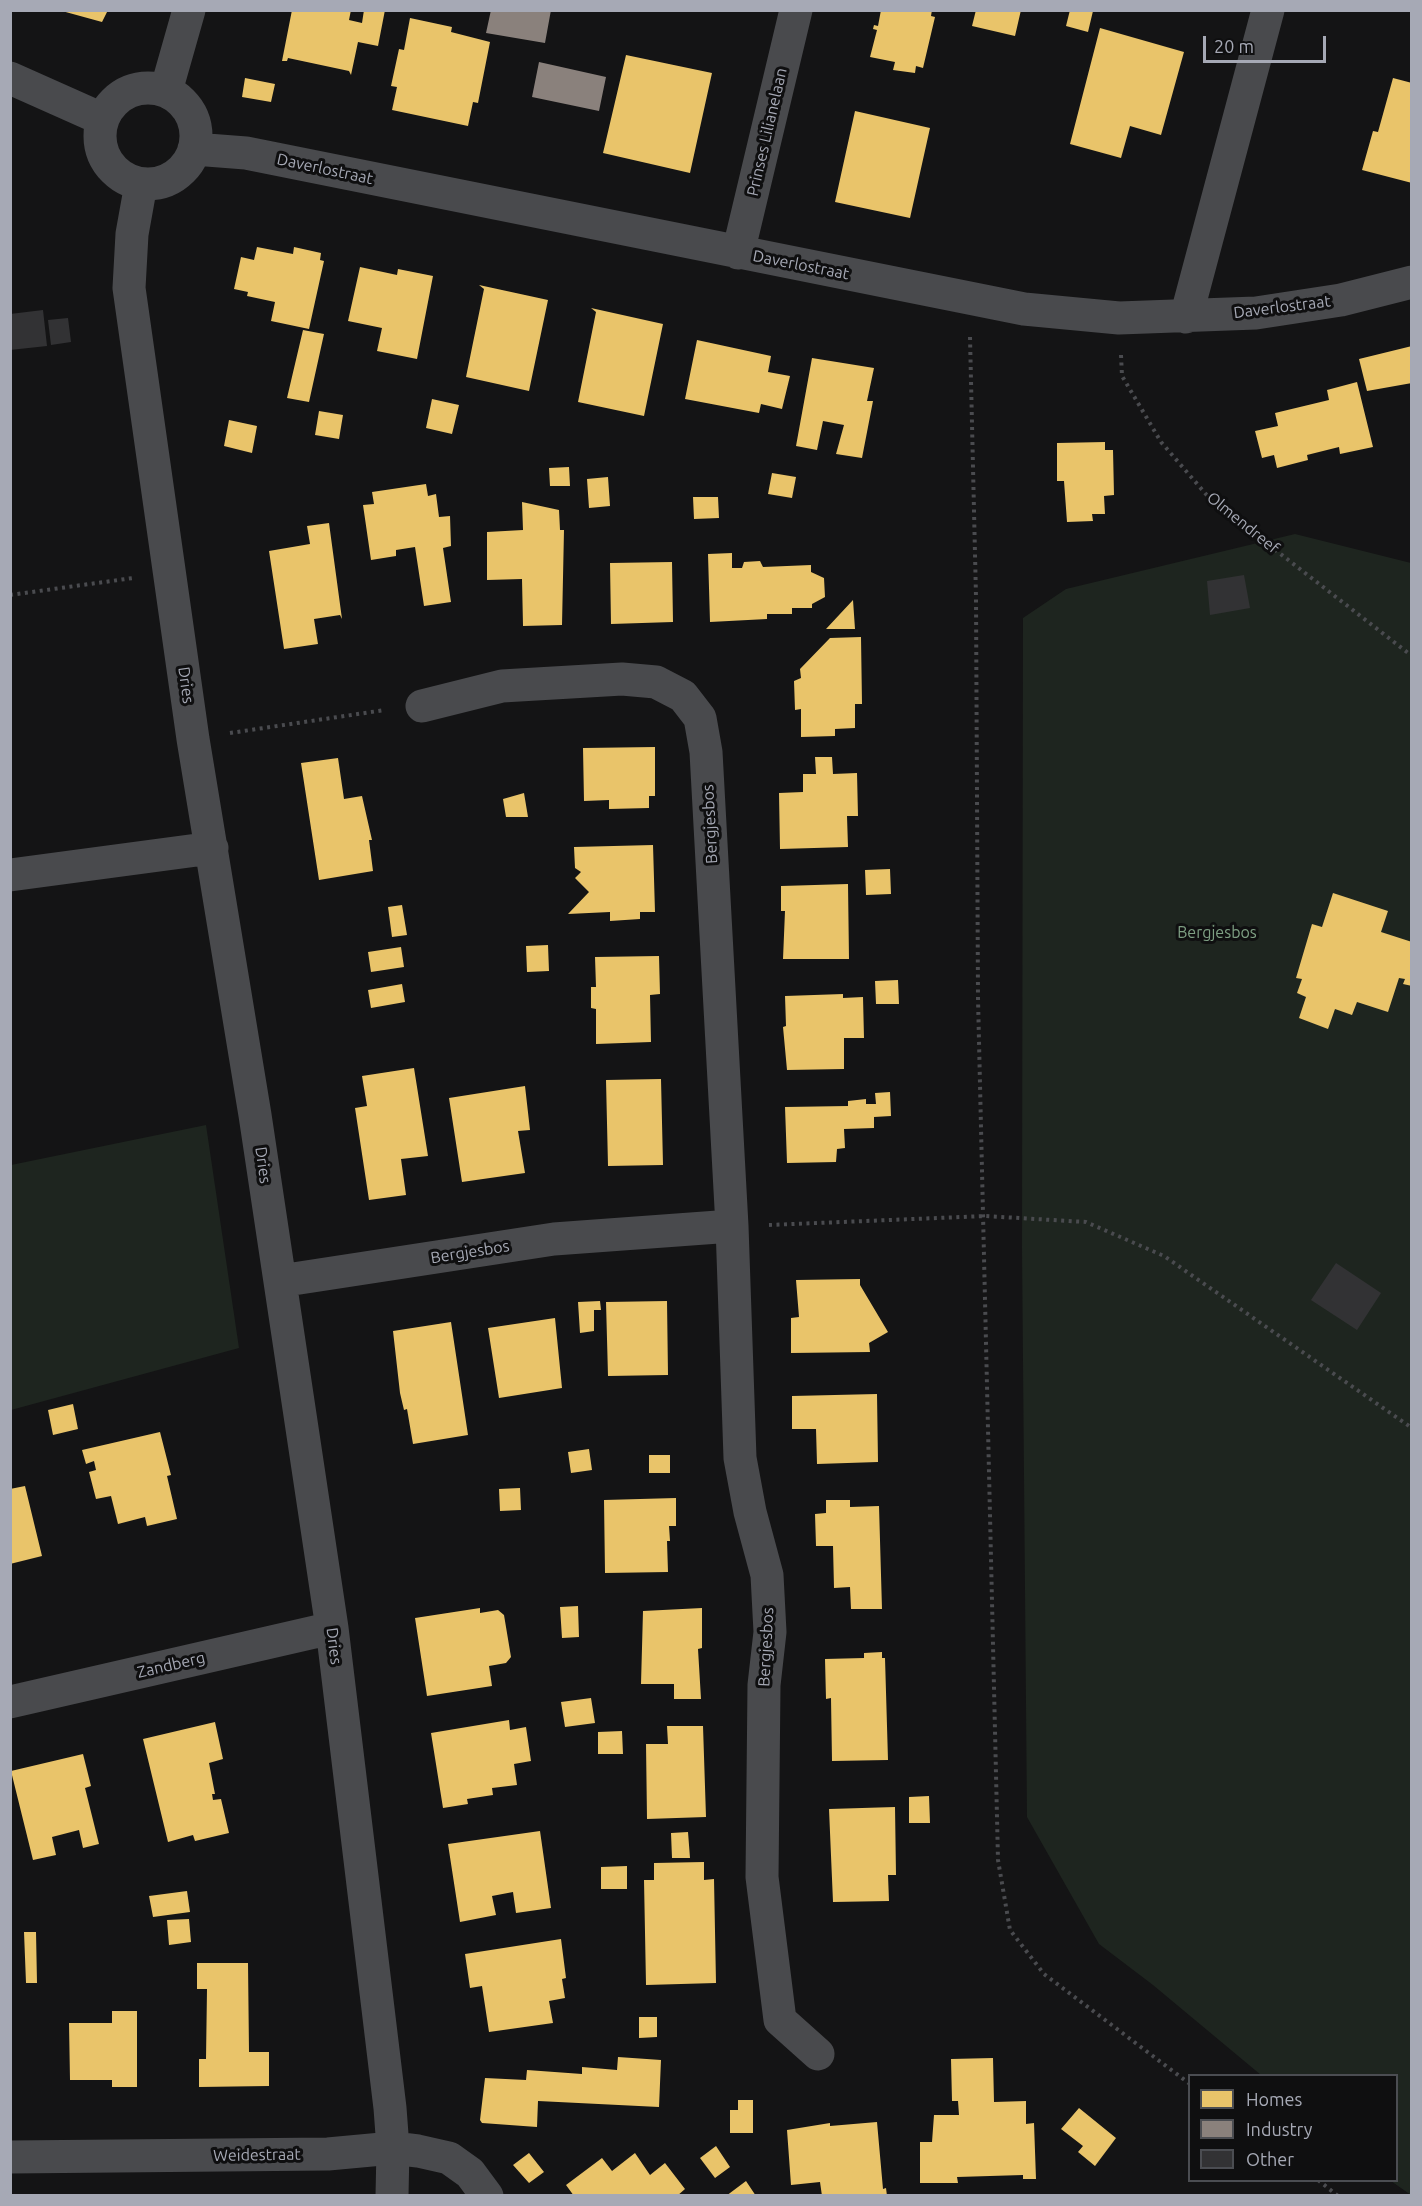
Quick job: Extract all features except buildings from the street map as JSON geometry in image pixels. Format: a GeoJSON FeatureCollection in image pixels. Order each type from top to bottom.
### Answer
{"type":"FeatureCollection","features":[{"type":"Feature","properties":{"kind":"street"},"geometry":{"type":"LineString","coordinates":[[166,91],[189,10]]}},
{"type":"Feature","properties":{"kind":"street","name":"Prinses Lilianelaan"},"geometry":{"type":"LineString","coordinates":[[738,253],[796,10]]}},
{"type":"Feature","properties":{"kind":"street"},"geometry":{"type":"LineString","coordinates":[[1186,317],[1268,10]]}},
{"type":"Feature","properties":{"kind":"street"},"geometry":{"type":"LineString","coordinates":[[10,78],[102,119]]}},
{"type":"Feature","properties":{"kind":"street"},"geometry":{"type":"LineString","coordinates":[[151,88],[166,91],[181,101],[191,115],[196,132],[195,149],[187,164],[174,177],[158,183],[141,184],[124,178],[111,168],[102,153],[99,136],[102,119],[110,106],[121,96],[135,90],[151,88]]}},
{"type":"Feature","properties":{"kind":"street","name":"Daverlostraat"},"geometry":{"type":"LineString","coordinates":[[195,149],[246,153],[1024,309],[1119,318],[1256,313],[1341,300],[1412,282]]}},
{"type":"Feature","properties":{"kind":"street","name":"Dries"},"geometry":{"type":"LineString","coordinates":[[141,184],[132,234],[129,288],[193,739],[280,1281],[332,1628],[393,2148],[392,2196]]}},
{"type":"Feature","properties":{"kind":"street","name":"Bergjesbos"},"geometry":{"type":"LineString","coordinates":[[422,706],[502,686],[622,679],[656,682],[683,696],[700,718],[706,752],[732,1226],[740,1458],[750,1512],[767,1575],[770,1632],[764,1685],[762,1877],[780,2020],[818,2054]]}},
{"type":"Feature","properties":{"kind":"street"},"geometry":{"type":"LineString","coordinates":[[10,875],[212,848]]}},
{"type":"Feature","properties":{"kind":"street","name":"Bergjesbos"},"geometry":{"type":"LineString","coordinates":[[280,1281],[554,1239],[732,1226]]}},
{"type":"Feature","properties":{"kind":"street","name":"Zandberg"},"geometry":{"type":"LineString","coordinates":[[10,1702],[332,1628]]}},
{"type":"Feature","properties":{"kind":"street","name":"Weidestraat"},"geometry":{"type":"LineString","coordinates":[[10,2157],[328,2154],[393,2148],[449,2158],[470,2173],[487,2196]]}},
{"type":"Feature","properties":{"kind":"path"},"geometry":{"type":"LineString","coordinates":[[968,297],[972,379],[978,998],[985,1216],[998,1860],[1010,1930],[1044,1974],[1188,2082]]}},
{"type":"Feature","properties":{"kind":"path","name":"Olmendreef"},"geometry":{"type":"LineString","coordinates":[[1119,318],[1122,376],[1161,442],[1211,500],[1412,656]]}},
{"type":"Feature","properties":{"kind":"path"},"geometry":{"type":"LineString","coordinates":[[10,595],[170,573]]}},
{"type":"Feature","properties":{"kind":"path"},"geometry":{"type":"LineString","coordinates":[[193,739],[378,710],[422,706]]}},
{"type":"Feature","properties":{"kind":"path"},"geometry":{"type":"LineString","coordinates":[[732,1226],[985,1216],[1086,1222],[1164,1256],[1412,1428]]}},
{"type":"Feature","properties":{"kind":"path"},"geometry":{"type":"LineString","coordinates":[[1319,2182],[1338,2196]]}},
{"type":"Feature","properties":{"kind":"green space"},"geometry":{"type":"Polygon","coordinates":[[[1295,534],[1411,563],[1411,2195],[1392,2182],[1398,2182],[1398,2074],[1260,2074],[1153,1985],[1099,1944],[1027,1817],[1022,1248],[1023,618],[1066,589],[1295,534]]]}},
{"type":"Feature","properties":{"kind":"green space"},"geometry":{"type":"Polygon","coordinates":[[[206,1125],[239,1348],[11,1410],[11,1165],[206,1125]]]}}]}
